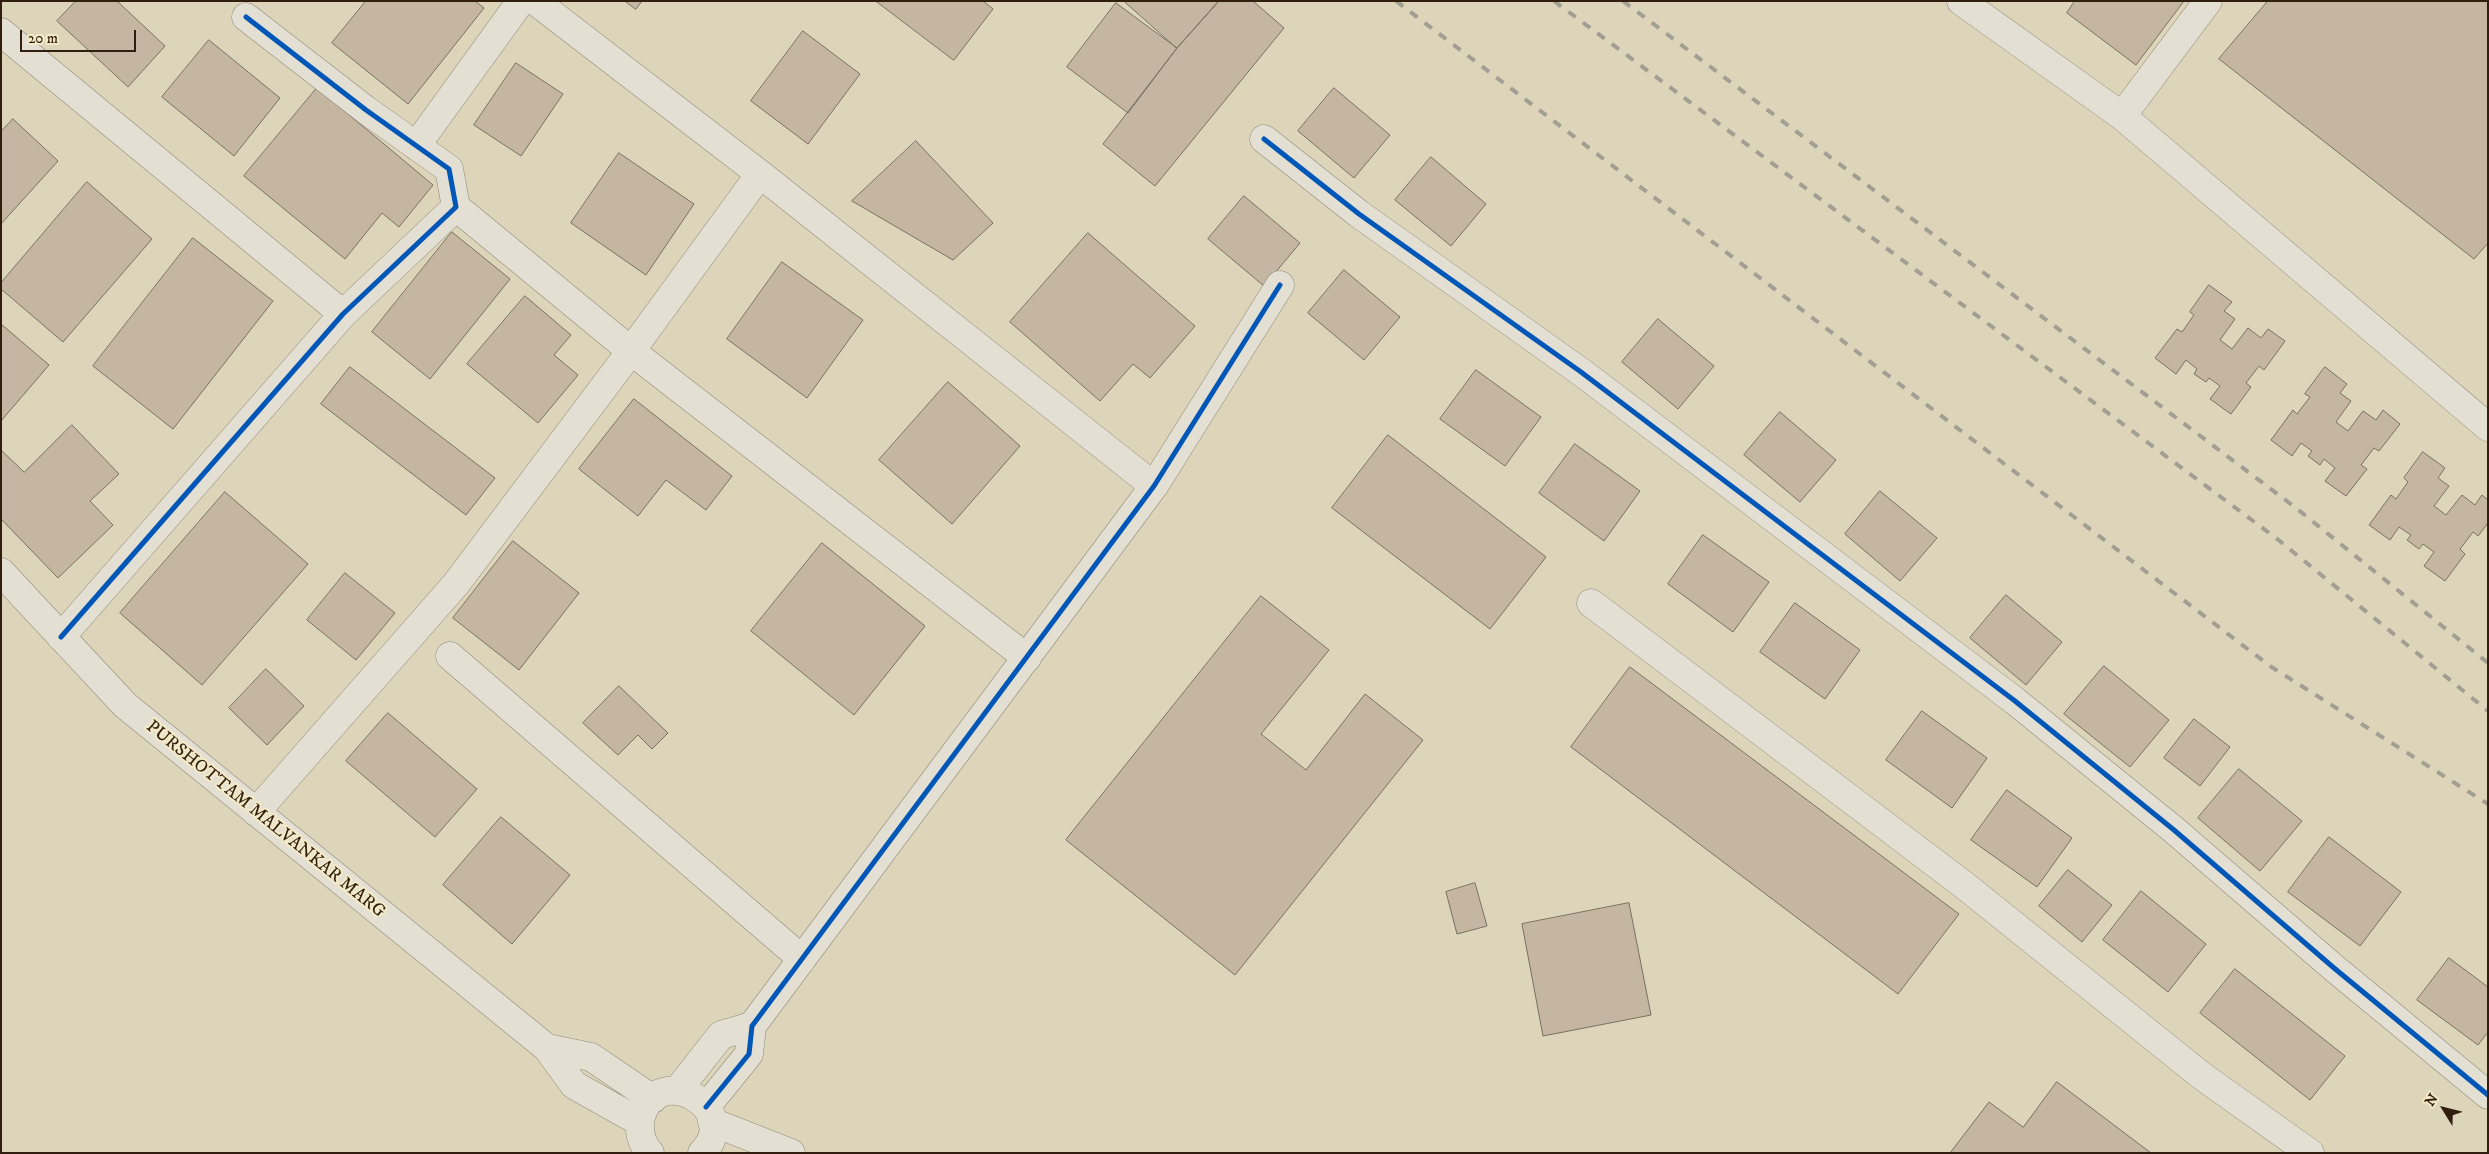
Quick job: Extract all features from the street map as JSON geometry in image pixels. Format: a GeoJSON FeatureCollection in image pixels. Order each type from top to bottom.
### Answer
{"type":"FeatureCollection","features":[{"type":"Feature","properties":{"kind":"street"},"geometry":{"type":"LineString","coordinates":[[416,146],[521,1]]}},
{"type":"Feature","properties":{"kind":"street"},"geometry":{"type":"LineString","coordinates":[[535,1],[760,174],[1154,486]]}},
{"type":"Feature","properties":{"kind":"street"},"geometry":{"type":"LineString","coordinates":[[1962,1],[2122,116],[2488,427]]}},
{"type":"Feature","properties":{"kind":"street"},"geometry":{"type":"LineString","coordinates":[[2122,116],[2208,1]]}},
{"type":"Feature","properties":{"kind":"street"},"geometry":{"type":"LineString","coordinates":[[246,17],[366,110],[449,169],[456,207],[631,352],[1026,658]]}},
{"type":"Feature","properties":{"kind":"street"},"geometry":{"type":"LineString","coordinates":[[1,32],[343,314]]}},
{"type":"Feature","properties":{"kind":"street"},"geometry":{"type":"LineString","coordinates":[[1264,139],[1359,214],[1581,372],[2016,701],[2174,830],[2334,968],[2488,1095]]}},
{"type":"Feature","properties":{"kind":"street"},"geometry":{"type":"LineString","coordinates":[[256,812],[456,584],[631,352],[760,174]]}},
{"type":"Feature","properties":{"kind":"street"},"geometry":{"type":"LineString","coordinates":[[61,637],[343,314],[456,207]]}},
{"type":"Feature","properties":{"kind":"street"},"geometry":{"type":"LineString","coordinates":[[702,1153],[710,1142],[709,1115],[748,1054],[752,1026],[1154,486],[1280,285]]}},
{"type":"Feature","properties":{"kind":"street","name":"PURSHOTTAM MALVANKAR MARG"},"geometry":{"type":"LineString","coordinates":[[1,572],[125,705],[547,1048],[574,1085],[648,1126],[694,1095],[709,1115],[791,1153]]}},
{"type":"Feature","properties":{"kind":"street"},"geometry":{"type":"LineString","coordinates":[[1591,603],[1964,886],[2202,1076],[2310,1153]]}},
{"type":"Feature","properties":{"kind":"street"},"geometry":{"type":"LineString","coordinates":[[450,656],[802,959]]}},
{"type":"Feature","properties":{"kind":"street"},"geometry":{"type":"LineString","coordinates":[[648,1126],[721,1035],[752,1026]]}},
{"type":"Feature","properties":{"kind":"building"},"geometry":{"type":"Polygon","coordinates":[[[76,1],[117,1],[165,46],[128,87],[57,21],[76,1]]]}},
{"type":"Feature","properties":{"kind":"building"},"geometry":{"type":"Polygon","coordinates":[[[366,1],[475,1],[484,8],[408,104],[332,43],[366,1]]]}},
{"type":"Feature","properties":{"kind":"building"},"geometry":{"type":"Polygon","coordinates":[[[625,1],[642,1],[636,9],[625,1]]]}},
{"type":"Feature","properties":{"kind":"building"},"geometry":{"type":"Polygon","coordinates":[[[876,1],[983,1],[993,9],[954,60],[876,1]]]}},
{"type":"Feature","properties":{"kind":"building"},"geometry":{"type":"Polygon","coordinates":[[[1124,1],[1219,1],[1177,48],[1124,1]]]}},
{"type":"Feature","properties":{"kind":"building"},"geometry":{"type":"Polygon","coordinates":[[[1219,1],[1253,1],[1284,28],[1155,186],[1103,144],[1177,48],[1219,1]]]}},
{"type":"Feature","properties":{"kind":"building"},"geometry":{"type":"Polygon","coordinates":[[[2075,1],[2184,1],[2136,65],[2067,13],[2075,1]]]}},
{"type":"Feature","properties":{"kind":"building"},"geometry":{"type":"Polygon","coordinates":[[[2268,1],[2488,1],[2488,243],[2474,259],[2219,59],[2268,1]]]}},
{"type":"Feature","properties":{"kind":"building"},"geometry":{"type":"Polygon","coordinates":[[[1116,3],[1177,48],[1128,113],[1067,67],[1116,3]]]}},
{"type":"Feature","properties":{"kind":"building"},"geometry":{"type":"Polygon","coordinates":[[[803,31],[860,74],[808,144],[751,101],[803,31]]]}},
{"type":"Feature","properties":{"kind":"building"},"geometry":{"type":"Polygon","coordinates":[[[209,40],[280,98],[234,156],[162,97],[209,40]]]}},
{"type":"Feature","properties":{"kind":"building"},"geometry":{"type":"Polygon","coordinates":[[[516,63],[563,94],[521,156],[474,125],[516,63]]]}},
{"type":"Feature","properties":{"kind":"building"},"geometry":{"type":"Polygon","coordinates":[[[317,88],[433,185],[399,227],[382,213],[345,259],[244,176],[317,88]]]}},
{"type":"Feature","properties":{"kind":"building"},"geometry":{"type":"Polygon","coordinates":[[[1334,88],[1390,135],[1354,178],[1298,131],[1334,88]]]}},
{"type":"Feature","properties":{"kind":"building"},"geometry":{"type":"Polygon","coordinates":[[[13,119],[58,161],[1,224],[1,132],[13,119]]]}},
{"type":"Feature","properties":{"kind":"building"},"geometry":{"type":"Polygon","coordinates":[[[916,141],[993,223],[953,260],[852,201],[916,141]]]}},
{"type":"Feature","properties":{"kind":"building"},"geometry":{"type":"Polygon","coordinates":[[[619,153],[694,204],[646,275],[571,223],[619,153]]]}},
{"type":"Feature","properties":{"kind":"building"},"geometry":{"type":"Polygon","coordinates":[[[1431,157],[1486,204],[1451,246],[1395,200],[1431,157]]]}},
{"type":"Feature","properties":{"kind":"building"},"geometry":{"type":"Polygon","coordinates":[[[87,182],[152,239],[63,342],[1,289],[1,283],[87,182]]]}},
{"type":"Feature","properties":{"kind":"building"},"geometry":{"type":"Polygon","coordinates":[[[1244,196],[1300,243],[1264,286],[1208,239],[1244,196]]]}},
{"type":"Feature","properties":{"kind":"building"},"geometry":{"type":"Polygon","coordinates":[[[452,232],[510,279],[430,379],[372,332],[452,232]]]}},
{"type":"Feature","properties":{"kind":"building"},"geometry":{"type":"Polygon","coordinates":[[[1088,233],[1195,326],[1150,378],[1133,364],[1100,401],[1010,322],[1088,233]]]}},
{"type":"Feature","properties":{"kind":"building"},"geometry":{"type":"Polygon","coordinates":[[[193,238],[273,301],[173,429],[93,366],[193,238]]]}},
{"type":"Feature","properties":{"kind":"building"},"geometry":{"type":"Polygon","coordinates":[[[782,262],[863,320],[807,398],[727,339],[782,262]]]}},
{"type":"Feature","properties":{"kind":"building"},"geometry":{"type":"Polygon","coordinates":[[[1344,270],[1400,317],[1364,360],[1308,313],[1344,270]]]}},
{"type":"Feature","properties":{"kind":"building"},"geometry":{"type":"Polygon","coordinates":[[[2209,285],[2232,302],[2224,311],[2235,319],[2220,340],[2232,349],[2248,328],[2261,338],[2268,329],[2285,341],[2264,370],[2259,366],[2246,383],[2251,387],[2231,414],[2210,399],[2220,386],[2209,378],[2206,382],[2194,374],[2197,369],[2186,360],[2176,374],[2155,358],[2177,329],[2182,332],[2194,315],[2190,312],[2209,285]]]}},
{"type":"Feature","properties":{"kind":"building"},"geometry":{"type":"Polygon","coordinates":[[[525,296],[571,335],[554,355],[578,375],[538,423],[467,364],[525,296]]]}},
{"type":"Feature","properties":{"kind":"building"},"geometry":{"type":"Polygon","coordinates":[[[1658,319],[1714,366],[1678,409],[1622,362],[1658,319]]]}},
{"type":"Feature","properties":{"kind":"building"},"geometry":{"type":"Polygon","coordinates":[[[1,324],[49,365],[1,421],[1,324]]]}},
{"type":"Feature","properties":{"kind":"building"},"geometry":{"type":"Polygon","coordinates":[[[350,367],[495,478],[466,515],[321,404],[350,367]]]}},
{"type":"Feature","properties":{"kind":"building"},"geometry":{"type":"Polygon","coordinates":[[[2325,367],[2347,384],[2340,393],[2351,401],[2336,422],[2348,431],[2363,411],[2376,420],[2383,410],[2400,424],[2379,451],[2374,448],[2361,465],[2367,469],[2346,496],[2325,481],[2335,468],[2324,459],[2320,465],[2308,456],[2312,451],[2301,443],[2292,456],[2271,440],[2293,410],[2297,414],[2310,397],[2305,394],[2325,367]]]}},
{"type":"Feature","properties":{"kind":"building"},"geometry":{"type":"Polygon","coordinates":[[[1476,370],[1541,417],[1505,466],[1440,419],[1476,370]]]}},
{"type":"Feature","properties":{"kind":"building"},"geometry":{"type":"Polygon","coordinates":[[[948,382],[1020,446],[952,524],[879,460],[948,382]]]}},
{"type":"Feature","properties":{"kind":"building"},"geometry":{"type":"Polygon","coordinates":[[[634,399],[732,476],[706,510],[666,480],[638,516],[579,469],[634,399]]]}},
{"type":"Feature","properties":{"kind":"building"},"geometry":{"type":"Polygon","coordinates":[[[1780,412],[1836,460],[1800,502],[1744,455],[1780,412]]]}},
{"type":"Feature","properties":{"kind":"building"},"geometry":{"type":"Polygon","coordinates":[[[72,425],[119,474],[90,501],[113,525],[58,578],[1,519],[1,450],[24,472],[72,425]]]}},
{"type":"Feature","properties":{"kind":"building"},"geometry":{"type":"Polygon","coordinates":[[[1388,435],[1546,557],[1490,629],[1332,508],[1388,435]]]}},
{"type":"Feature","properties":{"kind":"building"},"geometry":{"type":"Polygon","coordinates":[[[1575,444],[1640,491],[1604,541],[1539,493],[1575,444]]]}},
{"type":"Feature","properties":{"kind":"building"},"geometry":{"type":"Polygon","coordinates":[[[2423,452],[2445,468],[2438,478],[2449,486],[2434,506],[2446,515],[2462,495],[2475,505],[2482,495],[2488,500],[2488,523],[2478,536],[2473,532],[2460,549],[2465,554],[2445,581],[2424,566],[2434,552],[2423,544],[2419,549],[2407,540],[2411,535],[2399,527],[2390,540],[2369,525],[2391,495],[2396,499],[2408,482],[2404,478],[2423,452]]]}},
{"type":"Feature","properties":{"kind":"building"},"geometry":{"type":"Polygon","coordinates":[[[1880,491],[1937,538],[1900,581],[1845,534],[1880,491]]]}},
{"type":"Feature","properties":{"kind":"building"},"geometry":{"type":"Polygon","coordinates":[[[225,492],[308,564],[202,685],[120,613],[225,492]]]}},
{"type":"Feature","properties":{"kind":"building"},"geometry":{"type":"Polygon","coordinates":[[[1703,535],[1769,582],[1733,632],[1668,584],[1703,535]]]}},
{"type":"Feature","properties":{"kind":"building"},"geometry":{"type":"Polygon","coordinates":[[[513,541],[579,593],[519,670],[453,618],[513,541]]]}},
{"type":"Feature","properties":{"kind":"building"},"geometry":{"type":"Polygon","coordinates":[[[822,543],[925,626],[854,715],[751,631],[822,543]]]}},
{"type":"Feature","properties":{"kind":"building"},"geometry":{"type":"Polygon","coordinates":[[[345,573],[395,613],[356,660],[307,620],[345,573]]]}},
{"type":"Feature","properties":{"kind":"building"},"geometry":{"type":"Polygon","coordinates":[[[2006,595],[2062,642],[2026,685],[1970,638],[2006,595]]]}},
{"type":"Feature","properties":{"kind":"building"},"geometry":{"type":"Polygon","coordinates":[[[1261,596],[1329,650],[1261,734],[1306,770],[1365,694],[1423,740],[1235,975],[1066,840],[1261,596]]]}},
{"type":"Feature","properties":{"kind":"building"},"geometry":{"type":"Polygon","coordinates":[[[1795,603],[1860,650],[1825,699],[1760,652],[1795,603]]]}},
{"type":"Feature","properties":{"kind":"building"},"geometry":{"type":"Polygon","coordinates":[[[2104,666],[2169,720],[2130,767],[2064,714],[2104,666]]]}},
{"type":"Feature","properties":{"kind":"building"},"geometry":{"type":"Polygon","coordinates":[[[1630,667],[1959,914],[1898,994],[1571,747],[1630,667]]]}},
{"type":"Feature","properties":{"kind":"building"},"geometry":{"type":"Polygon","coordinates":[[[266,669],[304,706],[267,745],[229,708],[266,669]]]}},
{"type":"Feature","properties":{"kind":"building"},"geometry":{"type":"Polygon","coordinates":[[[619,686],[668,733],[652,749],[638,735],[618,755],[583,723],[619,686]]]}},
{"type":"Feature","properties":{"kind":"building"},"geometry":{"type":"Polygon","coordinates":[[[1922,711],[1987,758],[1952,808],[1886,760],[1922,711]]]}},
{"type":"Feature","properties":{"kind":"building"},"geometry":{"type":"Polygon","coordinates":[[[388,713],[477,789],[435,837],[346,761],[388,713]]]}},
{"type":"Feature","properties":{"kind":"building"},"geometry":{"type":"Polygon","coordinates":[[[2194,719],[2230,747],[2200,786],[2164,758],[2194,719]]]}},
{"type":"Feature","properties":{"kind":"building"},"geometry":{"type":"Polygon","coordinates":[[[2239,769],[2302,821],[2260,871],[2198,818],[2239,769]]]}},
{"type":"Feature","properties":{"kind":"building"},"geometry":{"type":"Polygon","coordinates":[[[2007,790],[2072,838],[2037,887],[1971,840],[2007,790]]]}},
{"type":"Feature","properties":{"kind":"building"},"geometry":{"type":"Polygon","coordinates":[[[501,817],[570,875],[512,944],[443,885],[501,817]]]}},
{"type":"Feature","properties":{"kind":"building"},"geometry":{"type":"Polygon","coordinates":[[[2329,837],[2401,892],[2360,946],[2288,892],[2329,837]]]}},
{"type":"Feature","properties":{"kind":"building"},"geometry":{"type":"Polygon","coordinates":[[[2068,870],[2112,905],[2082,942],[2039,906],[2068,870]]]}},
{"type":"Feature","properties":{"kind":"building"},"geometry":{"type":"Polygon","coordinates":[[[1475,883],[1487,926],[1457,934],[1446,892],[1475,883]]]}},
{"type":"Feature","properties":{"kind":"building"},"geometry":{"type":"Polygon","coordinates":[[[2141,891],[2206,944],[2168,992],[2103,940],[2141,891]]]}},
{"type":"Feature","properties":{"kind":"building"},"geometry":{"type":"Polygon","coordinates":[[[1629,903],[1651,1015],[1543,1036],[1522,924],[1629,903]]]}},
{"type":"Feature","properties":{"kind":"building"},"geometry":{"type":"Polygon","coordinates":[[[2449,958],[2488,987],[2488,1032],[2478,1045],[2417,1000],[2449,958]]]}},
{"type":"Feature","properties":{"kind":"building"},"geometry":{"type":"Polygon","coordinates":[[[2235,969],[2345,1056],[2310,1100],[2200,1013],[2235,969]]]}},
{"type":"Feature","properties":{"kind":"building"},"geometry":{"type":"Polygon","coordinates":[[[2057,1082],[2151,1153],[1950,1153],[1989,1102],[2023,1127],[2057,1082]]]}},
{"type":"Feature","properties":{"kind":"railway"},"geometry":{"type":"LineString","coordinates":[[1396,1],[2270,666],[2488,804]]}},
{"type":"Feature","properties":{"kind":"railway"},"geometry":{"type":"LineString","coordinates":[[1554,1],[2276,538],[2488,711]]}},
{"type":"Feature","properties":{"kind":"railway"},"geometry":{"type":"LineString","coordinates":[[1623,1],[2296,508],[2488,663]]}},
{"type":"Feature","properties":{"kind":"cycle path"},"geometry":{"type":"LineString","coordinates":[[61,637],[343,314],[456,207],[449,169],[366,110],[246,17]]}},
{"type":"Feature","properties":{"kind":"cycle path"},"geometry":{"type":"LineString","coordinates":[[1264,139],[1359,214],[1581,372],[2015,701],[2174,830],[2334,968],[2488,1095]]}},
{"type":"Feature","properties":{"kind":"cycle path"},"geometry":{"type":"LineString","coordinates":[[706,1107],[749,1054],[752,1026],[1154,486],[1280,285]]}}]}
